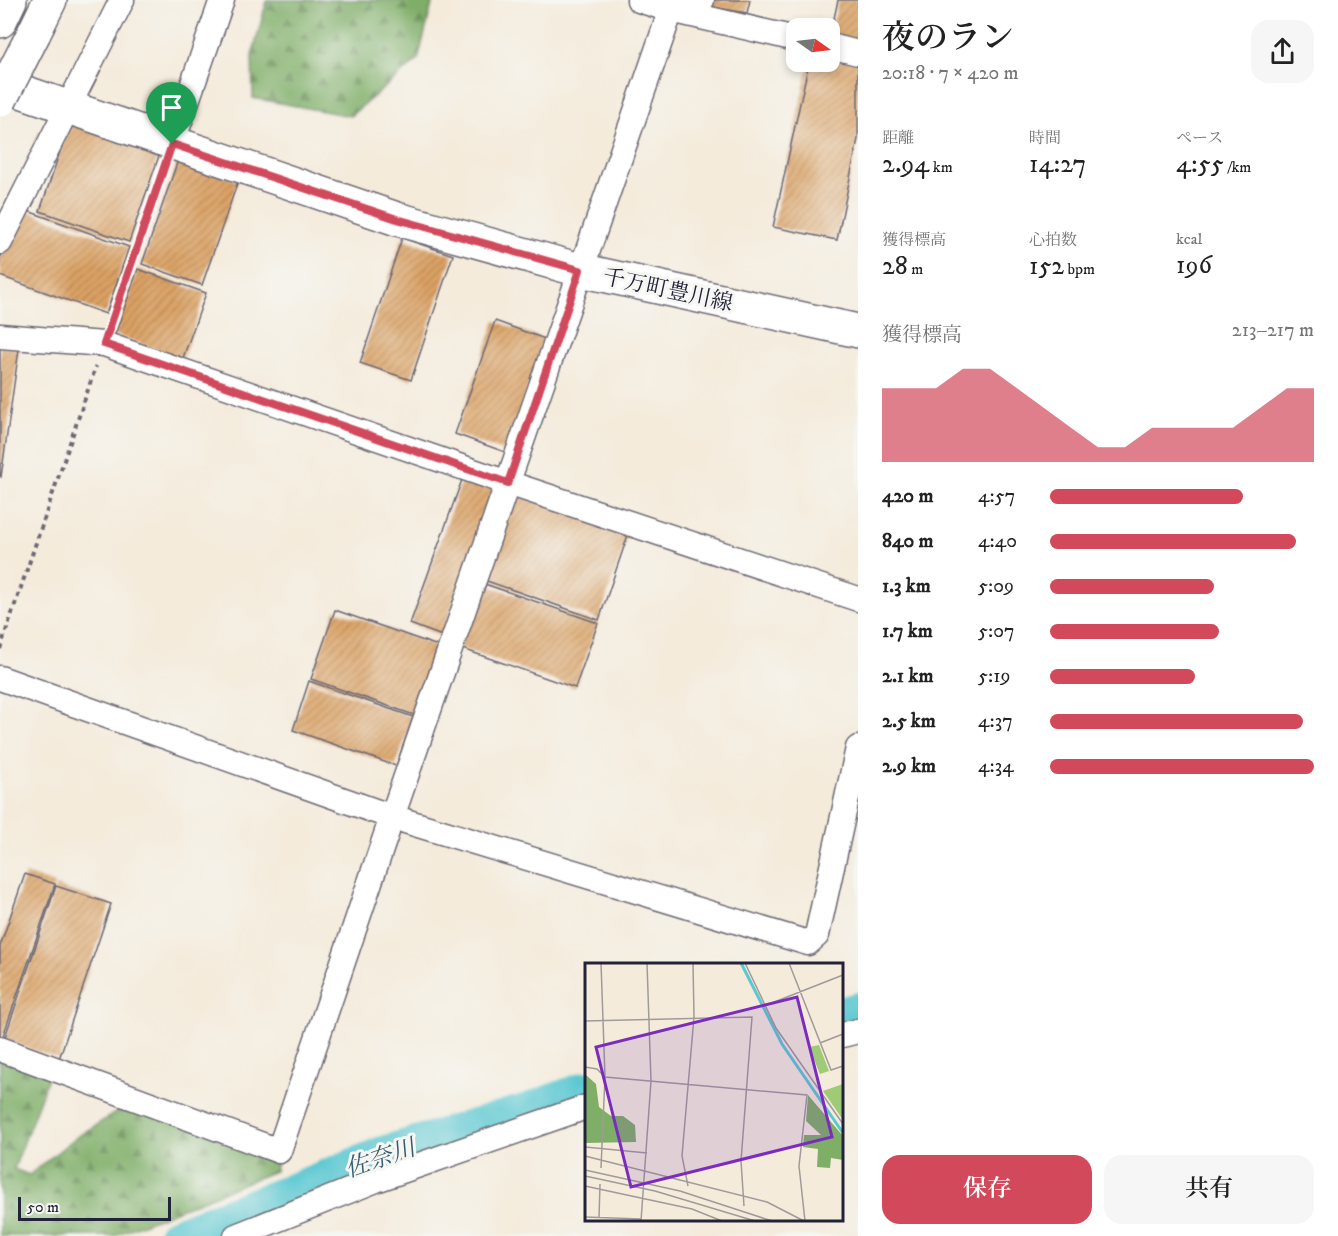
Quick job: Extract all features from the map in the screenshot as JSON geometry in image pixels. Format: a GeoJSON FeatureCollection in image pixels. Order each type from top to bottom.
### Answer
{"type":"FeatureCollection","features":[{"type":"Feature","properties":{"kind":"main road"},"geometry":{"type":"LineString","coordinates":[[0,21],[10,0]]}},
{"type":"Feature","properties":{"kind":"main road"},"geometry":{"type":"LineString","coordinates":[[0,100],[50,0]]}},
{"type":"Feature","properties":{"kind":"main road","name":"千万町豊川線"},"geometry":{"type":"LineString","coordinates":[[0,84],[397,219],[580,270],[858,332]]}},
{"type":"Feature","properties":{"kind":"street"},"geometry":{"type":"LineString","coordinates":[[0,242],[122,0]]}},
{"type":"Feature","properties":{"kind":"street"},"geometry":{"type":"LineString","coordinates":[[172,144],[222,0]]}},
{"type":"Feature","properties":{"kind":"street"},"geometry":{"type":"LineString","coordinates":[[639,0],[671,10],[786,37]]}},
{"type":"Feature","properties":{"kind":"street"},"geometry":{"type":"LineString","coordinates":[[671,10],[698,5],[702,0]]}},
{"type":"Feature","properties":{"kind":"street"},"geometry":{"type":"LineString","coordinates":[[0,1049],[279,1150],[671,10]]}},
{"type":"Feature","properties":{"kind":"street"},"geometry":{"type":"LineString","coordinates":[[840,48],[858,53]]}},
{"type":"Feature","properties":{"kind":"street"},"geometry":{"type":"LineString","coordinates":[[0,336],[104,344],[508,483],[858,599]]}},
{"type":"Feature","properties":{"kind":"street"},"geometry":{"type":"LineString","coordinates":[[0,678],[392,817],[808,943],[817,935],[858,748]]}},
{"type":"Feature","properties":{"kind":"street"},"geometry":{"type":"LineString","coordinates":[[236,1236],[376,1180],[585,1107]]}},
{"type":"Feature","properties":{"kind":"path"},"geometry":{"type":"LineString","coordinates":[[0,649],[172,144]]}},
{"type":"Feature","properties":{"kind":"green space"},"geometry":{"type":"Polygon","coordinates":[[[267,0],[433,0],[418,60],[350,116],[253,98],[252,56],[267,0]]]}},
{"type":"Feature","properties":{"kind":"green space"},"geometry":{"type":"Polygon","coordinates":[[[0,1058],[49,1075],[14,1169],[29,1175],[75,1138],[128,1105],[278,1157],[275,1171],[113,1236],[0,1236],[0,1058]]]}},
{"type":"Feature","properties":{"kind":"building"},"geometry":{"type":"Polygon","coordinates":[[[713,0],[750,0],[747,13],[712,7],[713,0]]]}},
{"type":"Feature","properties":{"kind":"building"},"geometry":{"type":"Polygon","coordinates":[[[838,0],[858,0],[858,43],[840,39],[840,18],[834,18],[838,0]]]}},
{"type":"Feature","properties":{"kind":"building"},"geometry":{"type":"Polygon","coordinates":[[[840,59],[858,63],[858,139],[837,240],[773,227],[807,72],[840,72],[840,59]]]}},
{"type":"Feature","properties":{"kind":"building"},"geometry":{"type":"Polygon","coordinates":[[[70,122],[160,153],[129,242],[40,211],[70,122]]]}},
{"type":"Feature","properties":{"kind":"building"},"geometry":{"type":"Polygon","coordinates":[[[178,160],[238,181],[202,285],[142,264],[178,160]]]}},
{"type":"Feature","properties":{"kind":"building"},"geometry":{"type":"Polygon","coordinates":[[[25,210],[129,247],[106,314],[0,276],[0,258],[25,210]]]}},
{"type":"Feature","properties":{"kind":"building"},"geometry":{"type":"Polygon","coordinates":[[[402,238],[453,255],[411,380],[360,363],[402,238]]]}},
{"type":"Feature","properties":{"kind":"building"},"geometry":{"type":"Polygon","coordinates":[[[138,269],[206,293],[183,358],[115,335],[138,269]]]}},
{"type":"Feature","properties":{"kind":"building"},"geometry":{"type":"Polygon","coordinates":[[[495,321],[545,339],[505,452],[455,434],[495,321]]]}},
{"type":"Feature","properties":{"kind":"building"},"geometry":{"type":"Polygon","coordinates":[[[0,346],[19,349],[1,477],[0,476],[0,346]]]}},
{"type":"Feature","properties":{"kind":"building"},"geometry":{"type":"Polygon","coordinates":[[[463,477],[495,488],[442,636],[410,624],[463,477]]]}},
{"type":"Feature","properties":{"kind":"building"},"geometry":{"type":"Polygon","coordinates":[[[514,493],[629,532],[599,620],[484,580],[514,493]]]}},
{"type":"Feature","properties":{"kind":"building"},"geometry":{"type":"Polygon","coordinates":[[[479,582],[598,623],[575,688],[457,647],[479,582]]]}},
{"type":"Feature","properties":{"kind":"building"},"geometry":{"type":"Polygon","coordinates":[[[335,610],[438,646],[414,715],[311,679],[335,610]]]}},
{"type":"Feature","properties":{"kind":"building"},"geometry":{"type":"Polygon","coordinates":[[[309,681],[413,717],[396,766],[293,730],[309,681]]]}},
{"type":"Feature","properties":{"kind":"building"},"geometry":{"type":"Polygon","coordinates":[[[25,874],[55,884],[2,1039],[0,1039],[0,946],[25,874]]]}},
{"type":"Feature","properties":{"kind":"building"},"geometry":{"type":"Polygon","coordinates":[[[56,886],[111,904],[59,1059],[4,1040],[56,886]]]}},
{"type":"Feature","properties":{"kind":"waterway","name":"佐奈川"},"geometry":{"type":"LineString","coordinates":[[843,1016],[858,1011]]}},
{"type":"Feature","properties":{"kind":"waterway","name":"佐奈川"},"geometry":{"type":"LineString","coordinates":[[177,1236],[383,1155],[528,1112],[585,1090]]}},
{"type":"Feature","properties":{"kind":"route"},"geometry":{"type":"LineString","coordinates":[[172,144],[397,219],[580,270],[508,483],[104,344],[172,144]]}}]}
